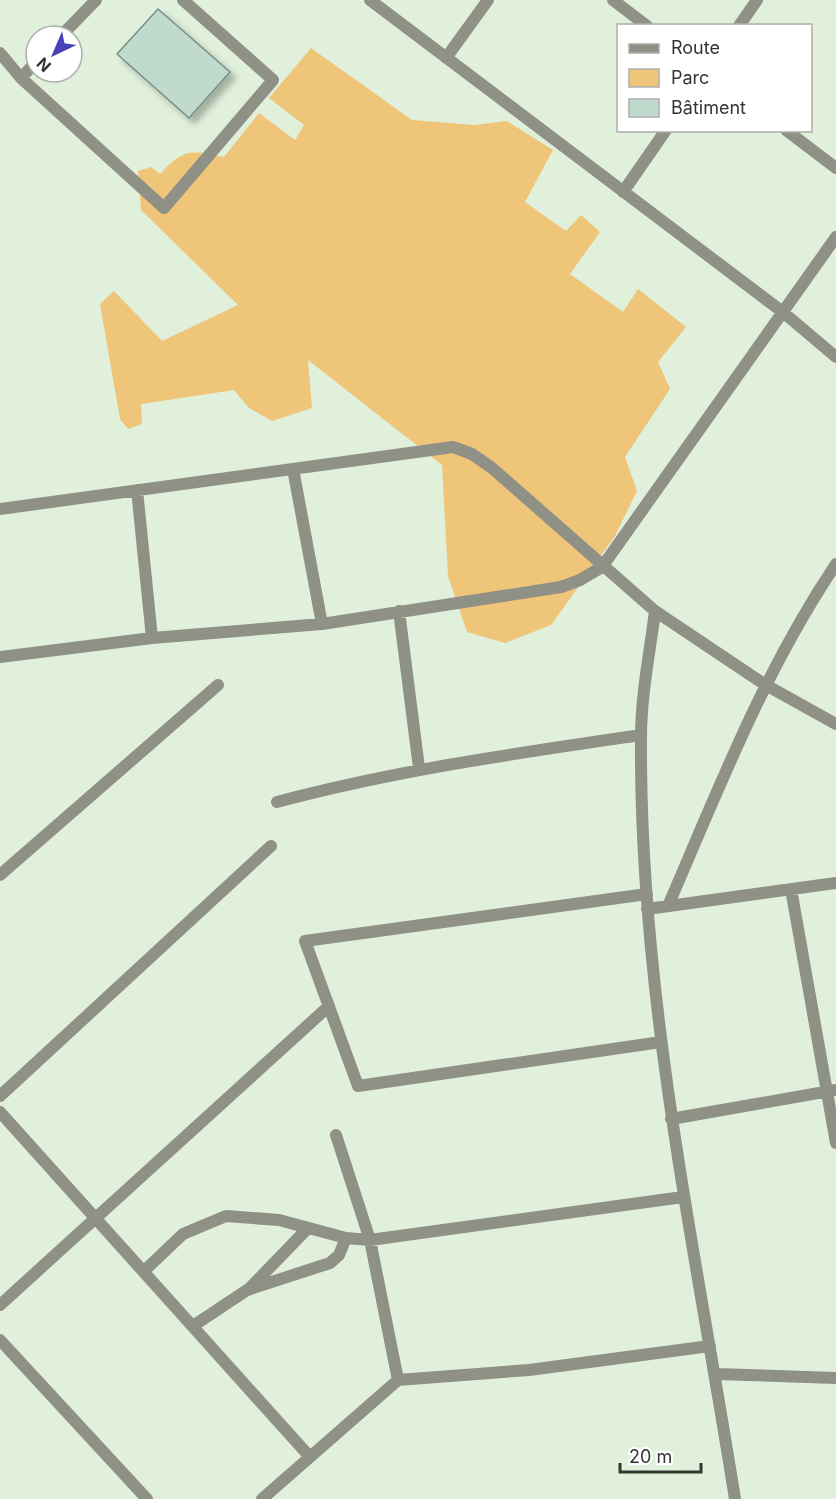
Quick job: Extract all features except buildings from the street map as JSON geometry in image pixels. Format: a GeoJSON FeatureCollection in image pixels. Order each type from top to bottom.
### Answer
{"type":"FeatureCollection","features":[{"type":"Feature","properties":{"kind":"street"},"geometry":{"type":"LineString","coordinates":[[73,24],[96,0]]}},
{"type":"Feature","properties":{"kind":"street"},"geometry":{"type":"LineString","coordinates":[[0,53],[21,78],[164,208],[273,80],[183,0]]}},
{"type":"Feature","properties":{"kind":"street"},"geometry":{"type":"LineString","coordinates":[[370,0],[784,313],[836,357]]}},
{"type":"Feature","properties":{"kind":"street"},"geometry":{"type":"LineString","coordinates":[[446,58],[488,0]]}},
{"type":"Feature","properties":{"kind":"street"},"geometry":{"type":"LineString","coordinates":[[613,0],[643,24]]}},
{"type":"Feature","properties":{"kind":"street"},"geometry":{"type":"LineString","coordinates":[[740,24],[757,0]]}},
{"type":"Feature","properties":{"kind":"street"},"geometry":{"type":"LineString","coordinates":[[21,78],[24,75]]}},
{"type":"Feature","properties":{"kind":"street"},"geometry":{"type":"LineString","coordinates":[[623,192],[665,132]]}},
{"type":"Feature","properties":{"kind":"street"},"geometry":{"type":"LineString","coordinates":[[789,132],[836,168]]}},
{"type":"Feature","properties":{"kind":"street"},"geometry":{"type":"LineString","coordinates":[[0,657],[152,638],[322,624],[561,587],[603,567],[836,237]]}},
{"type":"Feature","properties":{"kind":"street"},"geometry":{"type":"LineString","coordinates":[[0,509],[453,447],[472,454],[492,468],[655,611],[764,684],[836,724]]}},
{"type":"Feature","properties":{"kind":"street"},"geometry":{"type":"LineString","coordinates":[[293,469],[322,624]]}},
{"type":"Feature","properties":{"kind":"street"},"geometry":{"type":"LineString","coordinates":[[137,490],[152,638]]}},
{"type":"Feature","properties":{"kind":"street"},"geometry":{"type":"LineString","coordinates":[[668,906],[764,684],[801,616],[836,564]]}},
{"type":"Feature","properties":{"kind":"street"},"geometry":{"type":"LineString","coordinates":[[399,611],[419,768]]}},
{"type":"Feature","properties":{"kind":"street"},"geometry":{"type":"LineString","coordinates":[[655,611],[641,735],[647,909],[671,1119],[735,1499]]}},
{"type":"Feature","properties":{"kind":"street"},"geometry":{"type":"LineString","coordinates":[[0,875],[218,685]]}},
{"type":"Feature","properties":{"kind":"street"},"geometry":{"type":"LineString","coordinates":[[277,802],[419,768],[641,735]]}},
{"type":"Feature","properties":{"kind":"street"},"geometry":{"type":"LineString","coordinates":[[0,1096],[271,846]]}},
{"type":"Feature","properties":{"kind":"street"},"geometry":{"type":"LineString","coordinates":[[647,909],[836,883]]}},
{"type":"Feature","properties":{"kind":"street"},"geometry":{"type":"LineString","coordinates":[[791,889],[831,1091],[836,1143]]}},
{"type":"Feature","properties":{"kind":"street"},"geometry":{"type":"LineString","coordinates":[[647,894],[305,941],[358,1086],[661,1042]]}},
{"type":"Feature","properties":{"kind":"street"},"geometry":{"type":"LineString","coordinates":[[0,1305],[329,1006]]}},
{"type":"Feature","properties":{"kind":"street"},"geometry":{"type":"LineString","coordinates":[[671,1119],[831,1091]]}},
{"type":"Feature","properties":{"kind":"street"},"geometry":{"type":"LineString","coordinates":[[0,1112],[310,1456]]}},
{"type":"Feature","properties":{"kind":"street"},"geometry":{"type":"LineString","coordinates":[[336,1135],[370,1240],[398,1380]]}},
{"type":"Feature","properties":{"kind":"street"},"geometry":{"type":"LineString","coordinates":[[144,1271],[183,1234],[226,1216],[279,1220],[346,1238],[370,1240],[683,1197]]}},
{"type":"Feature","properties":{"kind":"street"},"geometry":{"type":"LineString","coordinates":[[193,1326],[247,1290],[308,1228]]}},
{"type":"Feature","properties":{"kind":"street"},"geometry":{"type":"LineString","coordinates":[[247,1290],[330,1263],[339,1255],[346,1238]]}},
{"type":"Feature","properties":{"kind":"street"},"geometry":{"type":"LineString","coordinates":[[0,1340],[147,1499]]}},
{"type":"Feature","properties":{"kind":"street"},"geometry":{"type":"LineString","coordinates":[[262,1499],[398,1380],[529,1370],[710,1346]]}},
{"type":"Feature","properties":{"kind":"street"},"geometry":{"type":"LineString","coordinates":[[715,1374],[836,1378]]}},
{"type":"Feature","properties":{"kind":"green space"},"geometry":{"type":"Polygon","coordinates":[[[311,48],[412,120],[474,125],[507,121],[553,150],[525,202],[566,231],[581,215],[600,232],[570,274],[623,312],[638,289],[686,327],[658,362],[670,389],[625,457],[637,491],[615,536],[551,625],[505,643],[467,632],[448,576],[442,465],[308,360],[312,408],[272,421],[249,408],[234,390],[141,404],[142,424],[128,429],[120,419],[100,304],[114,291],[162,341],[238,305],[141,210],[138,171],[151,167],[160,174],[175,159],[189,153],[224,157],[259,113],[295,140],[304,125],[269,98],[311,48]]]}}]}
